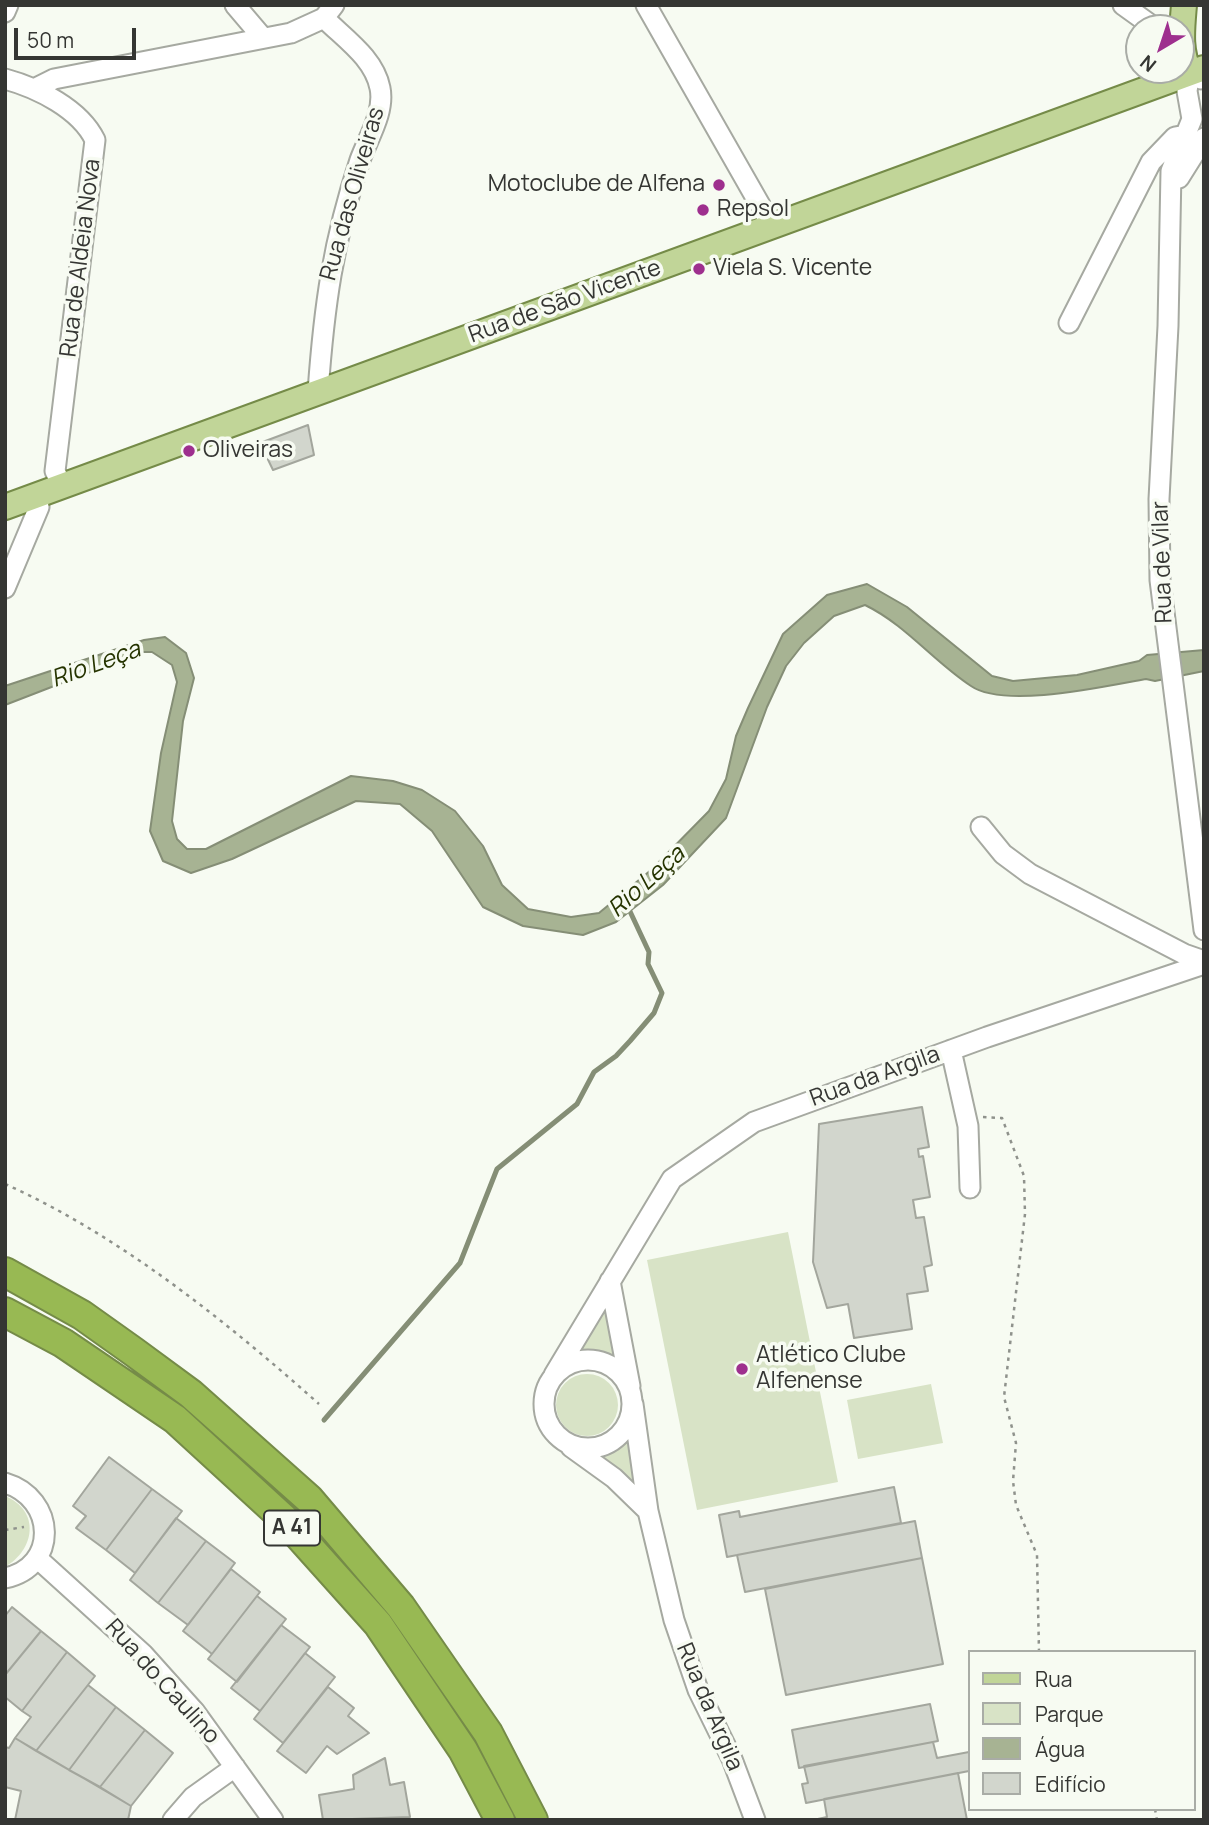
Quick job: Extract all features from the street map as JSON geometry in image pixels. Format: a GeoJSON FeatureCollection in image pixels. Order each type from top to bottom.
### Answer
{"type":"FeatureCollection","features":[{"type":"Feature","properties":{"kind":"highway","name":"A 41"},"geometry":{"type":"LineString","coordinates":[[5,1272],[82,1315],[191,1394],[309,1499],[401,1607],[488,1733],[533,1820]]}},
{"type":"Feature","properties":{"kind":"highway","name":"A 41"},"geometry":{"type":"LineString","coordinates":[[5,1312],[63,1343],[175,1419],[283,1518],[378,1625],[463,1750],[500,1820]]}},
{"type":"Feature","properties":{"kind":"main road","name":"Rua de São Vicente"},"geometry":{"type":"LineString","coordinates":[[5,507],[772,226],[1199,74]]}},
{"type":"Feature","properties":{"kind":"street"},"geometry":{"type":"LineString","coordinates":[[5,12],[8,5]]}},
{"type":"Feature","properties":{"kind":"street"},"geometry":{"type":"LineString","coordinates":[[235,5],[263,38]]}},
{"type":"Feature","properties":{"kind":"street"},"geometry":{"type":"LineString","coordinates":[[646,5],[772,226]]}},
{"type":"Feature","properties":{"kind":"street"},"geometry":{"type":"LineString","coordinates":[[36,88],[54,79],[291,33],[329,12]]}},
{"type":"Feature","properties":{"kind":"street","name":"Rua das Oliveiras"},"geometry":{"type":"LineString","coordinates":[[318,392],[328,276],[340,224],[379,112],[381,90],[372,64],[329,12]]}},
{"type":"Feature","properties":{"kind":"street","name":"Rua de Vilar"},"geometry":{"type":"LineString","coordinates":[[1199,74],[1187,91],[1195,137],[1173,192],[1159,499],[1160,580],[1204,930]]}},
{"type":"Feature","properties":{"kind":"street","name":"Rua de Aldeia Nova"},"geometry":{"type":"LineString","coordinates":[[5,79],[36,88],[89,127],[96,140],[55,471],[62,486]]}},
{"type":"Feature","properties":{"kind":"street"},"geometry":{"type":"LineString","coordinates":[[1069,323],[1151,162],[1175,137],[1195,137]]}},
{"type":"Feature","properties":{"kind":"street"},"geometry":{"type":"LineString","coordinates":[[5,587],[38,507],[34,496]]}},
{"type":"Feature","properties":{"kind":"street"},"geometry":{"type":"LineString","coordinates":[[981,827],[1003,854],[1030,874],[1204,963]]}},
{"type":"Feature","properties":{"kind":"street","name":"Rua da Argila"},"geometry":{"type":"LineString","coordinates":[[648,1511],[614,1478],[561,1439],[545,1415],[547,1387],[672,1178],[754,1122],[951,1050],[1204,963]]}},
{"type":"Feature","properties":{"kind":"street"},"geometry":{"type":"LineString","coordinates":[[951,1050],[966,1116],[970,1188]]}},
{"type":"Feature","properties":{"kind":"street","name":"Rua da Argila"},"geometry":{"type":"LineString","coordinates":[[610,1281],[632,1397],[648,1511],[674,1620],[698,1690],[732,1759],[755,1820]]}},
{"type":"Feature","properties":{"kind":"street"},"geometry":{"type":"LineString","coordinates":[[554,1375],[576,1361],[602,1362],[624,1378],[632,1397],[624,1431],[601,1447],[587,1449],[561,1439]]}},
{"type":"Feature","properties":{"kind":"street"},"geometry":{"type":"LineString","coordinates":[[5,1483],[28,1494],[43,1514],[44,1543],[37,1558],[26,1569],[5,1578]]}},
{"type":"Feature","properties":{"kind":"street","name":"Rua do Caulino"},"geometry":{"type":"LineString","coordinates":[[37,1558],[143,1654],[195,1712],[272,1820]]}},
{"type":"Feature","properties":{"kind":"street"},"geometry":{"type":"LineString","coordinates":[[173,1820],[193,1797],[235,1768]]}},
{"type":"Feature","properties":{"kind":"path"},"geometry":{"type":"LineString","coordinates":[[966,1116],[1002,1118],[1024,1176],[1025,1213],[1004,1397],[1016,1443],[1013,1481],[1016,1505],[1037,1555],[1039,1650]]}},
{"type":"Feature","properties":{"kind":"path"},"geometry":{"type":"LineString","coordinates":[[5,1184],[96,1231],[209,1314],[319,1404]]}},
{"type":"Feature","properties":{"kind":"green space","name":"Atlético Clube Alfenense"},"geometry":{"type":"Polygon","coordinates":[[[788,1232],[838,1482],[697,1510],[647,1260],[788,1232]]]}},
{"type":"Feature","properties":{"kind":"green space"},"geometry":{"type":"Polygon","coordinates":[[[604,1310],[615,1358],[596,1352],[580,1351],[604,1310]]]}},
{"type":"Feature","properties":{"kind":"green space"},"geometry":{"type":"Polygon","coordinates":[[[587,1374],[599,1376],[609,1383],[616,1393],[616,1417],[609,1427],[599,1434],[587,1436],[575,1434],[565,1427],[558,1417],[556,1405],[558,1393],[565,1383],[575,1376],[587,1374]]]}},
{"type":"Feature","properties":{"kind":"green space"},"geometry":{"type":"Polygon","coordinates":[[[931,1384],[943,1443],[858,1459],[847,1400],[931,1384]]]}},
{"type":"Feature","properties":{"kind":"green space"},"geometry":{"type":"Polygon","coordinates":[[[629,1440],[640,1491],[601,1459],[629,1440]]]}},
{"type":"Feature","properties":{"kind":"green space"},"geometry":{"type":"Polygon","coordinates":[[[5,1496],[24,1511],[30,1531],[23,1551],[5,1567],[5,1496]]]}},
{"type":"Feature","properties":{"kind":"water","name":"Rio Leça"},"geometry":{"type":"Polygon","coordinates":[[[867,584],[907,607],[992,676],[1013,681],[1077,675],[1139,661],[1147,655],[1204,650],[1204,671],[1155,681],[1146,679],[1056,694],[1007,696],[986,693],[957,676],[907,633],[865,605],[834,616],[804,643],[786,666],[767,707],[726,818],[663,885],[616,922],[583,935],[523,926],[483,907],[432,831],[400,804],[356,801],[232,859],[191,873],[163,861],[150,831],[161,753],[177,682],[172,665],[152,652],[142,652],[5,705],[5,686],[144,640],[165,637],[186,653],[194,678],[183,721],[172,821],[177,839],[187,849],[206,849],[351,776],[393,781],[422,790],[455,811],[483,846],[502,885],[528,909],[571,917],[599,913],[651,870],[709,811],[726,779],[736,736],[783,634],[827,595],[867,584]]]}},
{"type":"Feature","properties":{"kind":"building"},"geometry":{"type":"Polygon","coordinates":[[[308,425],[314,455],[273,470],[260,443],[308,425]]]}},
{"type":"Feature","properties":{"kind":"building"},"geometry":{"type":"Polygon","coordinates":[[[922,1107],[929,1147],[918,1149],[919,1157],[923,1156],[930,1197],[913,1200],[916,1218],[924,1217],[932,1265],[924,1267],[928,1291],[907,1294],[912,1329],[854,1338],[848,1304],[827,1308],[813,1262],[819,1124],[922,1107]]]}},
{"type":"Feature","properties":{"kind":"building"},"geometry":{"type":"Polygon","coordinates":[[[109,1457],[152,1489],[106,1550],[76,1528],[86,1516],[73,1506],[109,1457]]]}},
{"type":"Feature","properties":{"kind":"building"},"geometry":{"type":"Polygon","coordinates":[[[894,1487],[901,1523],[727,1557],[719,1515],[739,1511],[740,1517],[894,1487]]]}},
{"type":"Feature","properties":{"kind":"building"},"geometry":{"type":"Polygon","coordinates":[[[152,1489],[182,1511],[135,1573],[106,1550],[152,1489]]]}},
{"type":"Feature","properties":{"kind":"building"},"geometry":{"type":"Polygon","coordinates":[[[176,1518],[206,1541],[158,1603],[130,1580],[176,1518]]]}},
{"type":"Feature","properties":{"kind":"building"},"geometry":{"type":"Polygon","coordinates":[[[915,1521],[922,1558],[745,1592],[737,1555],[915,1521]]]}},
{"type":"Feature","properties":{"kind":"building"},"geometry":{"type":"Polygon","coordinates":[[[206,1541],[235,1563],[188,1625],[158,1603],[206,1541]]]}},
{"type":"Feature","properties":{"kind":"building"},"geometry":{"type":"Polygon","coordinates":[[[922,1558],[943,1664],[786,1695],[765,1589],[922,1558]]]}},
{"type":"Feature","properties":{"kind":"building"},"geometry":{"type":"Polygon","coordinates":[[[231,1569],[260,1592],[212,1654],[183,1631],[231,1569]]]}},
{"type":"Feature","properties":{"kind":"building"},"geometry":{"type":"Polygon","coordinates":[[[257,1596],[286,1619],[237,1682],[208,1659],[257,1596]]]}},
{"type":"Feature","properties":{"kind":"building"},"geometry":{"type":"Polygon","coordinates":[[[12,1607],[41,1631],[5,1675],[5,1616],[12,1607]]]}},
{"type":"Feature","properties":{"kind":"building"},"geometry":{"type":"Polygon","coordinates":[[[281,1625],[310,1647],[260,1711],[231,1688],[281,1625]]]}},
{"type":"Feature","properties":{"kind":"building"},"geometry":{"type":"Polygon","coordinates":[[[41,1631],[67,1652],[22,1711],[5,1697],[5,1675],[41,1631]]]}},
{"type":"Feature","properties":{"kind":"building"},"geometry":{"type":"Polygon","coordinates":[[[67,1652],[95,1676],[36,1751],[15,1738],[31,1717],[22,1711],[67,1652]]]}},
{"type":"Feature","properties":{"kind":"building"},"geometry":{"type":"Polygon","coordinates":[[[305,1653],[335,1677],[283,1743],[254,1719],[305,1653]]]}},
{"type":"Feature","properties":{"kind":"building"},"geometry":{"type":"Polygon","coordinates":[[[88,1685],[116,1707],[69,1770],[36,1751],[88,1685]]]}},
{"type":"Feature","properties":{"kind":"building"},"geometry":{"type":"Polygon","coordinates":[[[328,1687],[354,1708],[348,1716],[369,1733],[337,1754],[327,1746],[306,1773],[277,1751],[328,1687]]]}},
{"type":"Feature","properties":{"kind":"building"},"geometry":{"type":"Polygon","coordinates":[[[930,1704],[938,1741],[799,1768],[792,1730],[930,1704]]]}},
{"type":"Feature","properties":{"kind":"building"},"geometry":{"type":"Polygon","coordinates":[[[116,1707],[145,1730],[100,1787],[69,1770],[116,1707]]]}},
{"type":"Feature","properties":{"kind":"building"},"geometry":{"type":"Polygon","coordinates":[[[145,1730],[173,1753],[131,1806],[100,1787],[145,1730]]]}},
{"type":"Feature","properties":{"kind":"building"},"geometry":{"type":"Polygon","coordinates":[[[15,1738],[131,1806],[128,1820],[15,1820],[21,1791],[5,1787],[5,1747],[9,1748],[15,1738]]]}},
{"type":"Feature","properties":{"kind":"building"},"geometry":{"type":"Polygon","coordinates":[[[933,1742],[937,1758],[968,1752],[968,1771],[806,1803],[802,1784],[808,1783],[804,1766],[933,1742]]]}},
{"type":"Feature","properties":{"kind":"building"},"geometry":{"type":"Polygon","coordinates":[[[385,1758],[390,1785],[404,1782],[410,1817],[323,1820],[319,1795],[354,1789],[353,1775],[385,1758]]]}},
{"type":"Feature","properties":{"kind":"building"},"geometry":{"type":"Polygon","coordinates":[[[958,1773],[967,1820],[813,1820],[827,1817],[824,1799],[958,1773]]]}},
{"type":"Feature","properties":{"kind":"waterway","name":"Rio Leça"},"geometry":{"type":"LineString","coordinates":[[324,1420],[460,1263],[497,1169],[577,1104],[594,1072],[616,1056],[654,1013],[662,993],[648,964],[649,952],[627,905]]}},
{"type":"Feature","properties":{"kind":"place","name":"Motoclube de Alfena"},"geometry":{"type":"Point","coordinates":[719,185]}},
{"type":"Feature","properties":{"kind":"place","name":"Repsol"},"geometry":{"type":"Point","coordinates":[703,210]}},
{"type":"Feature","properties":{"kind":"place","name":"Viela S. Vicente"},"geometry":{"type":"Point","coordinates":[699,269]}},
{"type":"Feature","properties":{"kind":"place","name":"Oliveiras"},"geometry":{"type":"Point","coordinates":[189,451]}},
{"type":"Feature","properties":{"kind":"place","name":"Atlético Clube Alfenense"},"geometry":{"type":"Point","coordinates":[742,1369]}}]}
